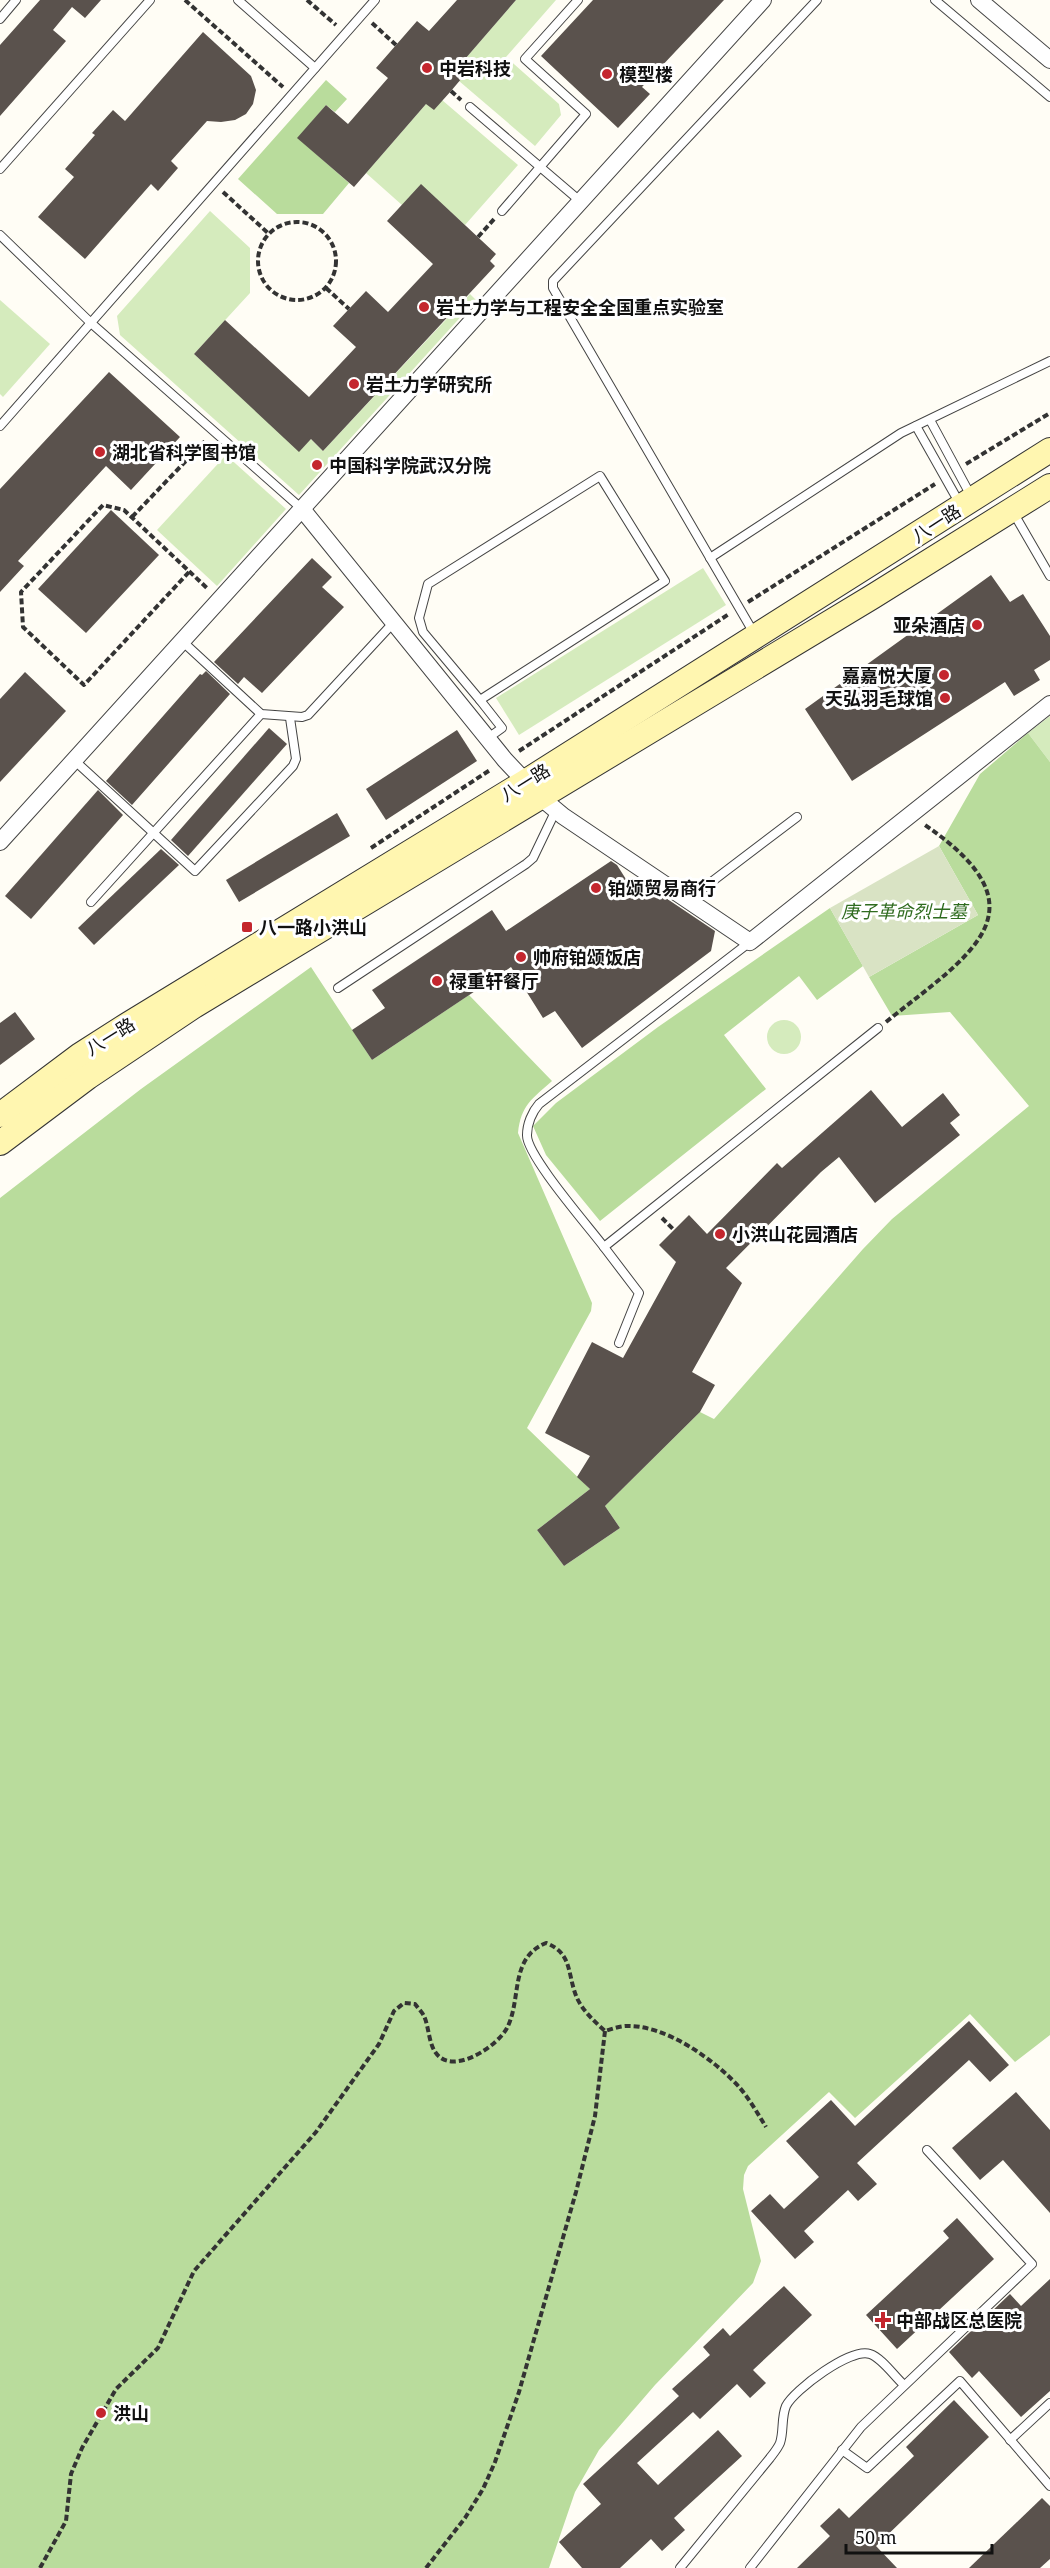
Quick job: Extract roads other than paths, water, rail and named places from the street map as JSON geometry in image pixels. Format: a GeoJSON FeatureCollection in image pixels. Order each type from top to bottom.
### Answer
{"type":"FeatureCollection","features":[{"type":"Feature","properties":{"kind":"main road","name":"八一路"},"geometry":{"type":"LineString","coordinates":[[0,1115],[80,1055],[127,1025],[540,796],[757,637],[1050,450]]}},
{"type":"Feature","properties":{"kind":"main road","name":"八一路"},"geometry":{"type":"LineString","coordinates":[[0,1143],[88,1077],[194,1006],[862,603],[1050,486]]}},
{"type":"Feature","properties":{"kind":"street"},"geometry":{"type":"LineString","coordinates":[[0,842],[763,0]]}},
{"type":"Feature","properties":{"kind":"street"},"geometry":{"type":"LineString","coordinates":[[978,0],[1050,60]]}},
{"type":"Feature","properties":{"kind":"street"},"geometry":{"type":"LineString","coordinates":[[302,509],[488,738],[540,796],[750,942],[1050,704]]}},
{"type":"Feature","properties":{"kind":"lane"},"geometry":{"type":"LineString","coordinates":[[0,19],[16,0]]}},
{"type":"Feature","properties":{"kind":"lane"},"geometry":{"type":"LineString","coordinates":[[0,169],[150,0]]}},
{"type":"Feature","properties":{"kind":"lane"},"geometry":{"type":"LineString","coordinates":[[238,0],[315,68]]}},
{"type":"Feature","properties":{"kind":"lane"},"geometry":{"type":"LineString","coordinates":[[0,426],[375,0]]}},
{"type":"Feature","properties":{"kind":"lane"},"geometry":{"type":"LineString","coordinates":[[501,211],[586,114],[525,59],[578,0]]}},
{"type":"Feature","properties":{"kind":"lane"},"geometry":{"type":"LineString","coordinates":[[757,637],[553,288],[553,281],[817,0]]}},
{"type":"Feature","properties":{"kind":"lane"},"geometry":{"type":"LineString","coordinates":[[935,0],[1050,97]]}},
{"type":"Feature","properties":{"kind":"lane"},"geometry":{"type":"LineString","coordinates":[[470,107],[580,201]]}},
{"type":"Feature","properties":{"kind":"lane"},"geometry":{"type":"LineString","coordinates":[[0,235],[91,323],[302,509]]}},
{"type":"Feature","properties":{"kind":"lane"},"geometry":{"type":"LineString","coordinates":[[710,558],[901,433],[1050,361]]}},
{"type":"Feature","properties":{"kind":"lane"},"geometry":{"type":"LineString","coordinates":[[930,420],[967,503]]}},
{"type":"Feature","properties":{"kind":"lane"},"geometry":{"type":"LineString","coordinates":[[916,426],[967,503]]}},
{"type":"Feature","properties":{"kind":"lane"},"geometry":{"type":"LineString","coordinates":[[480,700],[665,581],[600,476],[428,584],[419,618],[423,632],[502,728],[488,738]]}},
{"type":"Feature","properties":{"kind":"lane"},"geometry":{"type":"LineString","coordinates":[[1011,509],[1050,576]]}},
{"type":"Feature","properties":{"kind":"lane"},"geometry":{"type":"LineString","coordinates":[[182,641],[261,714],[290,718],[308,715],[394,622]]}},
{"type":"Feature","properties":{"kind":"lane"},"geometry":{"type":"LineString","coordinates":[[91,902],[261,714]]}},
{"type":"Feature","properties":{"kind":"lane"},"geometry":{"type":"LineString","coordinates":[[74,760],[195,871],[292,766],[296,759],[290,718]]}},
{"type":"Feature","properties":{"kind":"lane"},"geometry":{"type":"LineString","coordinates":[[338,987],[533,858],[540,796]]}},
{"type":"Feature","properties":{"kind":"lane"},"geometry":{"type":"LineString","coordinates":[[689,899],[797,817]]}},
{"type":"Feature","properties":{"kind":"lane"},"geometry":{"type":"LineString","coordinates":[[619,1343],[639,1293],[534,1155],[527,1134],[531,1116],[539,1104],[750,942]]}},
{"type":"Feature","properties":{"kind":"lane"},"geometry":{"type":"LineString","coordinates":[[604,1247],[878,1028]]}},
{"type":"Feature","properties":{"kind":"lane"},"geometry":{"type":"LineString","coordinates":[[750,2568],[861,2427],[1032,2264],[927,2150]]}},
{"type":"Feature","properties":{"kind":"lane"},"geometry":{"type":"LineString","coordinates":[[680,2568],[770,2458],[780,2443],[785,2409],[789,2402],[806,2387],[835,2364],[863,2353],[873,2355],[904,2385]]}},
{"type":"Feature","properties":{"kind":"lane"},"geometry":{"type":"LineString","coordinates":[[842,2450],[867,2468],[960,2381],[1050,2486]]}},
{"type":"Feature","properties":{"kind":"lane"},"geometry":{"type":"LineString","coordinates":[[1010,2440],[1050,2403]]}},
{"type":"Feature","properties":{"kind":"place","name":"中岩科技"},"geometry":{"type":"Point","coordinates":[427,68]}},
{"type":"Feature","properties":{"kind":"place","name":"模型楼"},"geometry":{"type":"Point","coordinates":[607,74]}},
{"type":"Feature","properties":{"kind":"place","name":"岩土力学与工程安全全国重点实验室"},"geometry":{"type":"Point","coordinates":[424,307]}},
{"type":"Feature","properties":{"kind":"place","name":"岩土力学研究所"},"geometry":{"type":"Point","coordinates":[354,384]}},
{"type":"Feature","properties":{"kind":"place","name":"湖北省科学图书馆"},"geometry":{"type":"Point","coordinates":[100,452]}},
{"type":"Feature","properties":{"kind":"place","name":"中国科学院武汉分院"},"geometry":{"type":"Point","coordinates":[317,465]}},
{"type":"Feature","properties":{"kind":"place","name":"亚朵酒店"},"geometry":{"type":"Point","coordinates":[977,625]}},
{"type":"Feature","properties":{"kind":"place","name":"嘉嘉悦大厦"},"geometry":{"type":"Point","coordinates":[944,675]}},
{"type":"Feature","properties":{"kind":"place","name":"天弘羽毛球馆"},"geometry":{"type":"Point","coordinates":[945,698]}},
{"type":"Feature","properties":{"kind":"place","name":"铂颂贸易商行"},"geometry":{"type":"Point","coordinates":[596,888]}},
{"type":"Feature","properties":{"kind":"place","name":"八一路小洪山"},"geometry":{"type":"Point","coordinates":[247,927]}},
{"type":"Feature","properties":{"kind":"place","name":"帅府铂颂饭店"},"geometry":{"type":"Point","coordinates":[521,957]}},
{"type":"Feature","properties":{"kind":"place","name":"禄重轩餐厅"},"geometry":{"type":"Point","coordinates":[437,981]}},
{"type":"Feature","properties":{"kind":"place","name":"小洪山花园酒店"},"geometry":{"type":"Point","coordinates":[720,1234]}},
{"type":"Feature","properties":{"kind":"place","name":"中部战区总医院"},"geometry":{"type":"Point","coordinates":[883,2320]}},
{"type":"Feature","properties":{"kind":"place","name":"洪山"},"geometry":{"type":"Point","coordinates":[101,2413]}},
{"type":"Feature","properties":{"kind":"park label","name":"庚子革命烈士墓"},"geometry":{"type":"Point","coordinates":[904,911]}}]}
